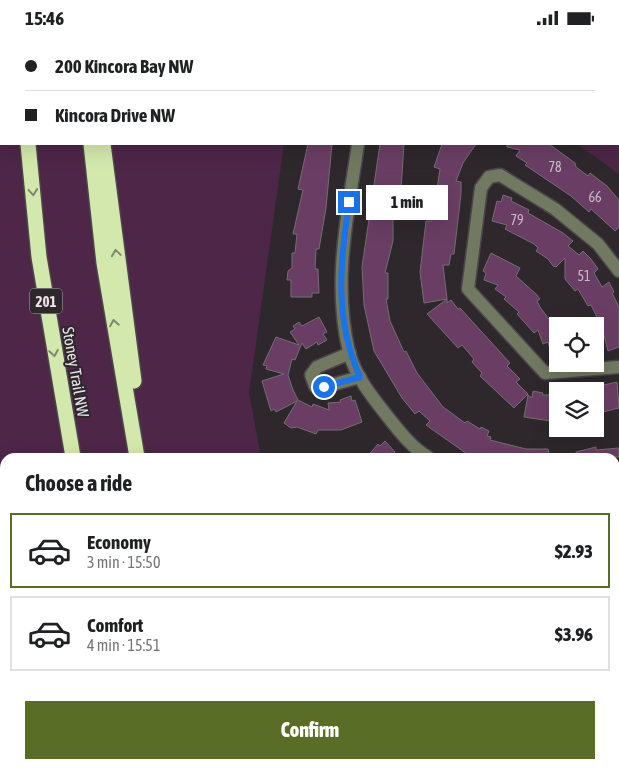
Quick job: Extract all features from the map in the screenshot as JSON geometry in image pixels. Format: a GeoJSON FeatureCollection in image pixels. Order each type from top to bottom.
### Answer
{"type":"FeatureCollection","features":[{"type":"Feature","properties":{"kind":"highway","name":"Stoney Trail NW"},"geometry":{"type":"LineString","coordinates":[[28,145],[39,257],[72,453]]}},
{"type":"Feature","properties":{"kind":"highway"},"geometry":{"type":"LineString","coordinates":[[91,145],[104,263],[136,453]]}},
{"type":"Feature","properties":{"kind":"highway"},"geometry":{"type":"LineString","coordinates":[[102,145],[138,413],[137,453]]}},
{"type":"Feature","properties":{"kind":"street"},"geometry":{"type":"LineString","coordinates":[[358,145],[341,260],[341,300],[350,353],[360,377],[371,396],[400,432],[421,453]]}},
{"type":"Feature","properties":{"kind":"street"},"geometry":{"type":"LineString","coordinates":[[619,271],[598,244],[555,209],[500,175],[489,177],[481,188],[468,289],[545,373],[619,367]]}},
{"type":"Feature","properties":{"kind":"street"},"geometry":{"type":"LineString","coordinates":[[350,353],[317,367],[310,375],[315,386],[324,387],[360,377]]}},
{"type":"Feature","properties":{"kind":"shaded area"},"geometry":{"type":"Polygon","coordinates":[[[0,145],[284,145],[249,393],[260,453],[0,453],[0,145]]]}},
{"type":"Feature","properties":{"kind":"shaded area"},"geometry":{"type":"Polygon","coordinates":[[[578,145],[619,145],[619,174],[578,145]]]}},
{"type":"Feature","properties":{"kind":"building"},"geometry":{"type":"Polygon","coordinates":[[[308,145],[332,145],[326,208],[319,249],[316,249],[315,269],[318,269],[319,293],[312,293],[312,297],[291,297],[291,280],[287,280],[288,271],[292,268],[292,253],[295,253],[297,234],[293,234],[303,190],[298,189],[308,145]]]}},
{"type":"Feature","properties":{"kind":"building"},"geometry":{"type":"Polygon","coordinates":[[[380,145],[404,145],[400,204],[398,209],[393,208],[393,241],[385,273],[388,273],[388,299],[386,299],[390,321],[404,352],[406,351],[417,373],[443,407],[465,423],[467,421],[480,429],[481,427],[489,431],[487,436],[491,437],[490,440],[526,449],[548,449],[549,453],[466,453],[426,425],[430,421],[419,411],[415,414],[402,398],[374,351],[364,305],[362,267],[380,145]]]}},
{"type":"Feature","properties":{"kind":"building"},"geometry":{"type":"Polygon","coordinates":[[[442,145],[475,145],[463,163],[456,181],[461,182],[461,194],[454,254],[451,254],[449,265],[443,265],[447,299],[424,303],[420,272],[426,221],[432,221],[440,169],[434,167],[442,145]]]}},
{"type":"Feature","properties":{"kind":"building"},"geometry":{"type":"Polygon","coordinates":[[[507,145],[550,145],[575,163],[576,167],[588,176],[590,173],[607,186],[619,200],[619,227],[615,231],[591,209],[589,212],[571,196],[525,165],[527,163],[516,156],[520,150],[507,147],[507,145]]]}},
{"type":"Feature","properties":{"kind":"building"},"geometry":{"type":"Polygon","coordinates":[[[503,195],[512,198],[511,201],[529,210],[528,213],[563,233],[573,241],[568,246],[579,255],[583,251],[591,259],[598,269],[594,273],[602,287],[609,282],[619,307],[619,347],[608,351],[604,335],[604,317],[597,317],[591,305],[588,306],[578,289],[575,291],[565,279],[565,258],[556,267],[553,266],[548,259],[536,251],[538,248],[534,244],[505,229],[507,225],[492,221],[497,201],[501,202],[503,195]]]}},
{"type":"Feature","properties":{"kind":"building"},"geometry":{"type":"Polygon","coordinates":[[[491,253],[520,268],[516,276],[540,299],[537,301],[549,319],[549,346],[548,342],[543,344],[538,330],[534,333],[517,314],[519,312],[504,299],[506,297],[495,289],[498,285],[484,280],[486,273],[483,271],[491,253]]]}},
{"type":"Feature","properties":{"kind":"building"},"geometry":{"type":"Polygon","coordinates":[[[447,299],[447,303],[451,300],[458,309],[460,308],[510,363],[507,366],[520,379],[516,382],[528,394],[514,408],[480,376],[482,373],[472,362],[474,359],[462,345],[458,348],[427,314],[447,299]]]}},
{"type":"Feature","properties":{"kind":"building"},"geometry":{"type":"Polygon","coordinates":[[[319,317],[327,332],[323,334],[327,340],[318,345],[317,342],[306,349],[302,343],[295,360],[292,359],[288,375],[293,390],[298,400],[312,407],[313,404],[329,410],[328,403],[341,402],[340,400],[351,396],[352,401],[355,400],[362,422],[341,430],[318,430],[316,434],[297,427],[291,428],[284,423],[297,401],[276,412],[274,409],[271,411],[262,381],[284,374],[266,369],[267,366],[263,365],[276,337],[299,345],[290,332],[295,329],[293,326],[299,322],[302,326],[319,317]]]}},
{"type":"Feature","properties":{"kind":"building"},"geometry":{"type":"Polygon","coordinates":[[[617,382],[619,408],[604,412],[604,385],[617,382]]]}},
{"type":"Feature","properties":{"kind":"building"},"geometry":{"type":"Polygon","coordinates":[[[533,391],[543,393],[542,395],[549,395],[549,421],[524,417],[528,395],[532,398],[533,391]]]}},
{"type":"Feature","properties":{"kind":"building"},"geometry":{"type":"Polygon","coordinates":[[[385,441],[395,452],[370,453],[378,444],[380,446],[385,441]]]}},
{"type":"Feature","properties":{"kind":"building"},"geometry":{"type":"Polygon","coordinates":[[[596,447],[596,450],[619,448],[619,453],[576,452],[596,447]]]}},
{"type":"Feature","properties":{"kind":"route"},"geometry":{"type":"LineString","coordinates":[[324,387],[360,377],[350,353],[341,300],[341,260],[349,202]]}}]}
